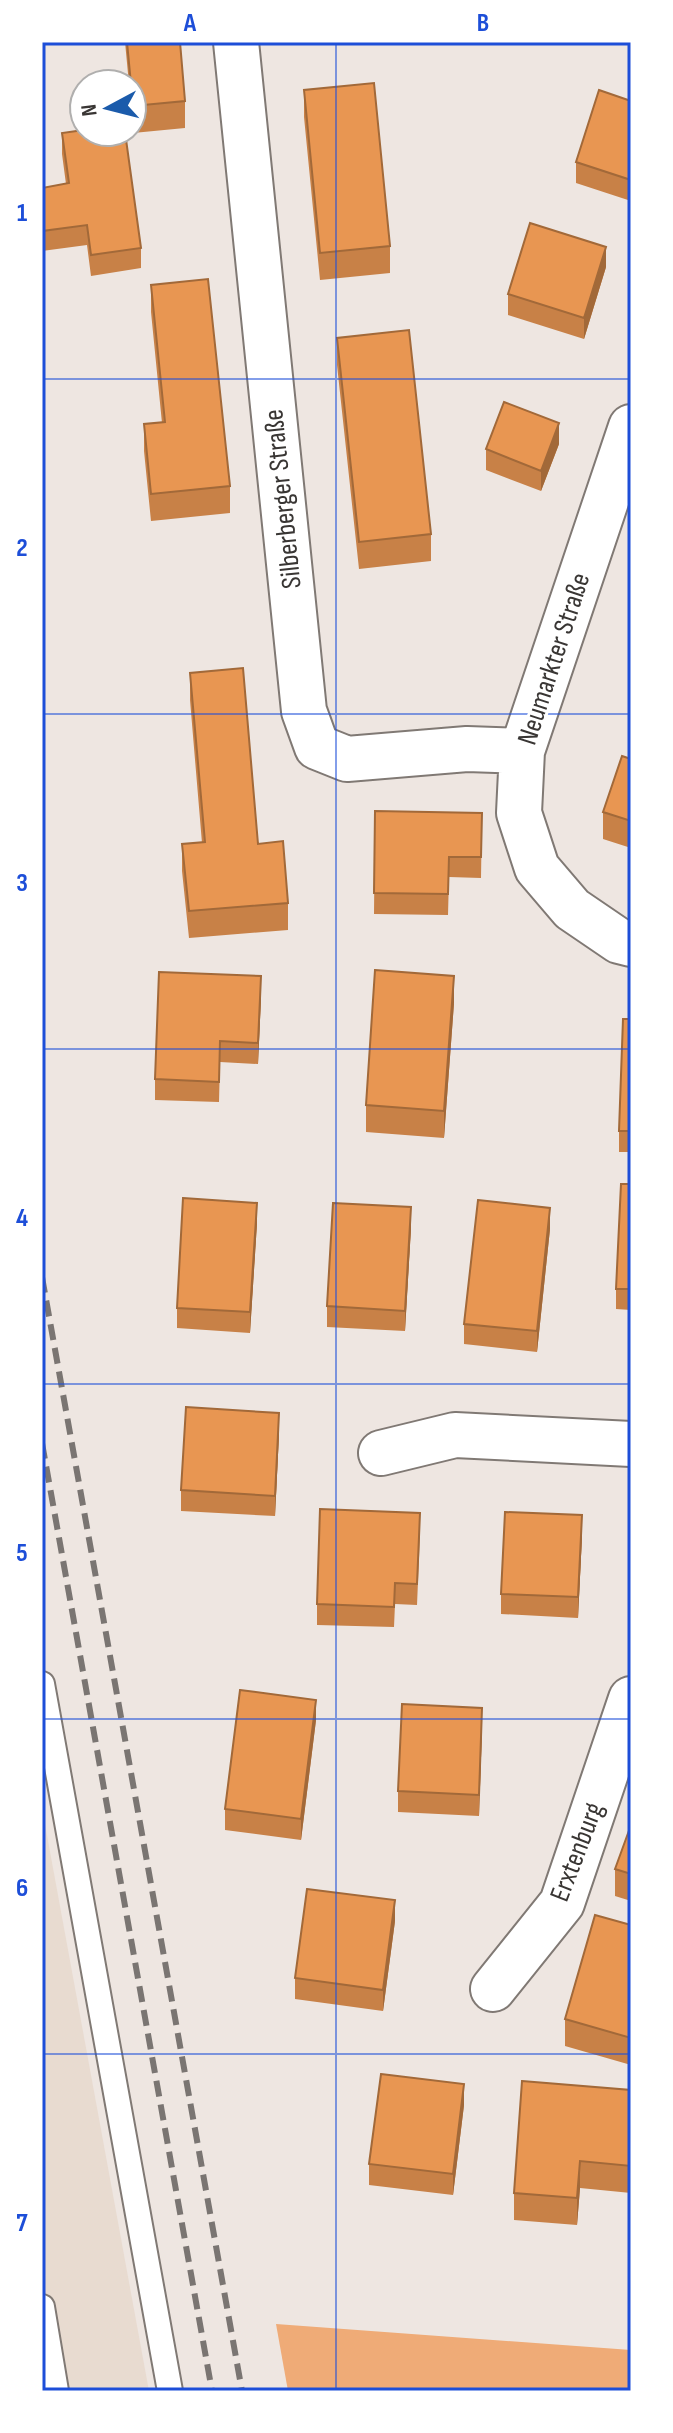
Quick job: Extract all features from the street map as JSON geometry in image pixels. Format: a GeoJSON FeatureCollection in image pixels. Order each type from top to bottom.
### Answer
{"type":"FeatureCollection","features":[{"type":"Feature","properties":{"kind":"street","name":"Silberberger Straße"},"geometry":{"type":"LineString","coordinates":[[236,42],[304,711],[317,747],[347,759],[467,749],[522,751]]}},
{"type":"Feature","properties":{"kind":"street","name":"Neumarkter Straße"},"geometry":{"type":"LineString","coordinates":[[631,427],[522,751],[519,813],[537,868],[572,909],[619,941],[631,944]]}},
{"type":"Feature","properties":{"kind":"street"},"geometry":{"type":"LineString","coordinates":[[381,1453],[455,1435],[631,1444]]}},
{"type":"Feature","properties":{"kind":"street","name":"Erxtenburg"},"geometry":{"type":"LineString","coordinates":[[493,1989],[562,1903],[631,1699]]}},
{"type":"Feature","properties":{"kind":"lane"},"geometry":{"type":"LineString","coordinates":[[42,1684],[170,2391]]}},
{"type":"Feature","properties":{"kind":"lane"},"geometry":{"type":"LineString","coordinates":[[42,2307],[56,2391]]}},
{"type":"Feature","properties":{"kind":"shaded area"},"geometry":{"type":"Polygon","coordinates":[[[42,1808],[149,2391],[42,2391],[42,1808]]]}},
{"type":"Feature","properties":{"kind":"shaded area"},"geometry":{"type":"Polygon","coordinates":[[[276,2324],[631,2350],[631,2391],[288,2391],[276,2324]]]}},
{"type":"Feature","properties":{"kind":"building"},"geometry":{"type":"Polygon","coordinates":[[[127,42],[180,42],[185,101],[148,105],[148,68],[129,68],[127,42]]]}},
{"type":"Feature","properties":{"kind":"building"},"geometry":{"type":"Polygon","coordinates":[[[374,83],[390,246],[320,253],[304,90],[374,83]]]}},
{"type":"Feature","properties":{"kind":"building"},"geometry":{"type":"Polygon","coordinates":[[[599,90],[631,101],[631,180],[576,162],[599,90]]]}},
{"type":"Feature","properties":{"kind":"building"},"geometry":{"type":"Polygon","coordinates":[[[68,132],[68,148],[127,148],[141,248],[91,255],[87,225],[42,231],[42,188],[69,183],[62,133],[68,132]]]}},
{"type":"Feature","properties":{"kind":"building"},"geometry":{"type":"Polygon","coordinates":[[[530,223],[606,247],[584,318],[508,294],[530,223]]]}},
{"type":"Feature","properties":{"kind":"building"},"geometry":{"type":"Polygon","coordinates":[[[208,279],[230,486],[151,494],[144,424],[165,422],[151,285],[208,279]]]}},
{"type":"Feature","properties":{"kind":"building"},"geometry":{"type":"Polygon","coordinates":[[[409,330],[431,534],[359,542],[337,338],[409,330]]]}},
{"type":"Feature","properties":{"kind":"building"},"geometry":{"type":"Polygon","coordinates":[[[504,402],[559,423],[541,471],[486,449],[504,402]]]}},
{"type":"Feature","properties":{"kind":"building"},"geometry":{"type":"Polygon","coordinates":[[[243,668],[258,844],[283,841],[288,903],[189,911],[182,844],[205,842],[190,673],[243,668]]]}},
{"type":"Feature","properties":{"kind":"building"},"geometry":{"type":"Polygon","coordinates":[[[622,756],[631,759],[631,821],[603,812],[622,756]]]}},
{"type":"Feature","properties":{"kind":"building"},"geometry":{"type":"Polygon","coordinates":[[[375,811],[482,813],[481,857],[449,857],[448,894],[374,893],[375,811]]]}},
{"type":"Feature","properties":{"kind":"building"},"geometry":{"type":"Polygon","coordinates":[[[375,970],[454,976],[444,1111],[366,1105],[375,970]]]}},
{"type":"Feature","properties":{"kind":"building"},"geometry":{"type":"Polygon","coordinates":[[[159,972],[261,976],[258,1043],[220,1041],[219,1082],[155,1079],[159,972]]]}},
{"type":"Feature","properties":{"kind":"building"},"geometry":{"type":"Polygon","coordinates":[[[623,1019],[631,1019],[631,1131],[619,1131],[623,1019]]]}},
{"type":"Feature","properties":{"kind":"building"},"geometry":{"type":"Polygon","coordinates":[[[621,1184],[631,1184],[631,1289],[616,1289],[621,1184]]]}},
{"type":"Feature","properties":{"kind":"building"},"geometry":{"type":"Polygon","coordinates":[[[183,1198],[257,1203],[250,1312],[177,1308],[183,1198]]]}},
{"type":"Feature","properties":{"kind":"building"},"geometry":{"type":"Polygon","coordinates":[[[478,1200],[550,1208],[537,1331],[464,1324],[478,1200]]]}},
{"type":"Feature","properties":{"kind":"building"},"geometry":{"type":"Polygon","coordinates":[[[333,1203],[411,1207],[405,1311],[327,1306],[333,1203]]]}},
{"type":"Feature","properties":{"kind":"building"},"geometry":{"type":"Polygon","coordinates":[[[186,1407],[279,1413],[275,1496],[181,1490],[186,1407]]]}},
{"type":"Feature","properties":{"kind":"building"},"geometry":{"type":"Polygon","coordinates":[[[320,1509],[420,1513],[417,1584],[395,1583],[394,1607],[317,1604],[320,1509]]]}},
{"type":"Feature","properties":{"kind":"building"},"geometry":{"type":"Polygon","coordinates":[[[505,1512],[582,1515],[578,1597],[501,1594],[505,1512]]]}},
{"type":"Feature","properties":{"kind":"building"},"geometry":{"type":"Polygon","coordinates":[[[240,1690],[316,1700],[301,1819],[225,1809],[240,1690]]]}},
{"type":"Feature","properties":{"kind":"building"},"geometry":{"type":"Polygon","coordinates":[[[402,1704],[482,1708],[479,1795],[398,1791],[402,1704]]]}},
{"type":"Feature","properties":{"kind":"building"},"geometry":{"type":"Polygon","coordinates":[[[631,1825],[631,1874],[615,1869],[631,1825]]]}},
{"type":"Feature","properties":{"kind":"building"},"geometry":{"type":"Polygon","coordinates":[[[307,1889],[395,1900],[383,1990],[295,1978],[307,1889]]]}},
{"type":"Feature","properties":{"kind":"building"},"geometry":{"type":"Polygon","coordinates":[[[595,1915],[631,1925],[631,2038],[565,2019],[595,1915]]]}},
{"type":"Feature","properties":{"kind":"building"},"geometry":{"type":"Polygon","coordinates":[[[381,2074],[464,2084],[453,2174],[369,2164],[381,2074]]]}},
{"type":"Feature","properties":{"kind":"building"},"geometry":{"type":"Polygon","coordinates":[[[522,2081],[631,2090],[631,2166],[580,2161],[577,2198],[514,2193],[522,2081]]]}},
{"type":"Feature","properties":{"kind":"railway"},"geometry":{"type":"LineString","coordinates":[[42,1277],[242,2391]]}},
{"type":"Feature","properties":{"kind":"railway"},"geometry":{"type":"LineString","coordinates":[[42,1443],[212,2391]]}}]}
